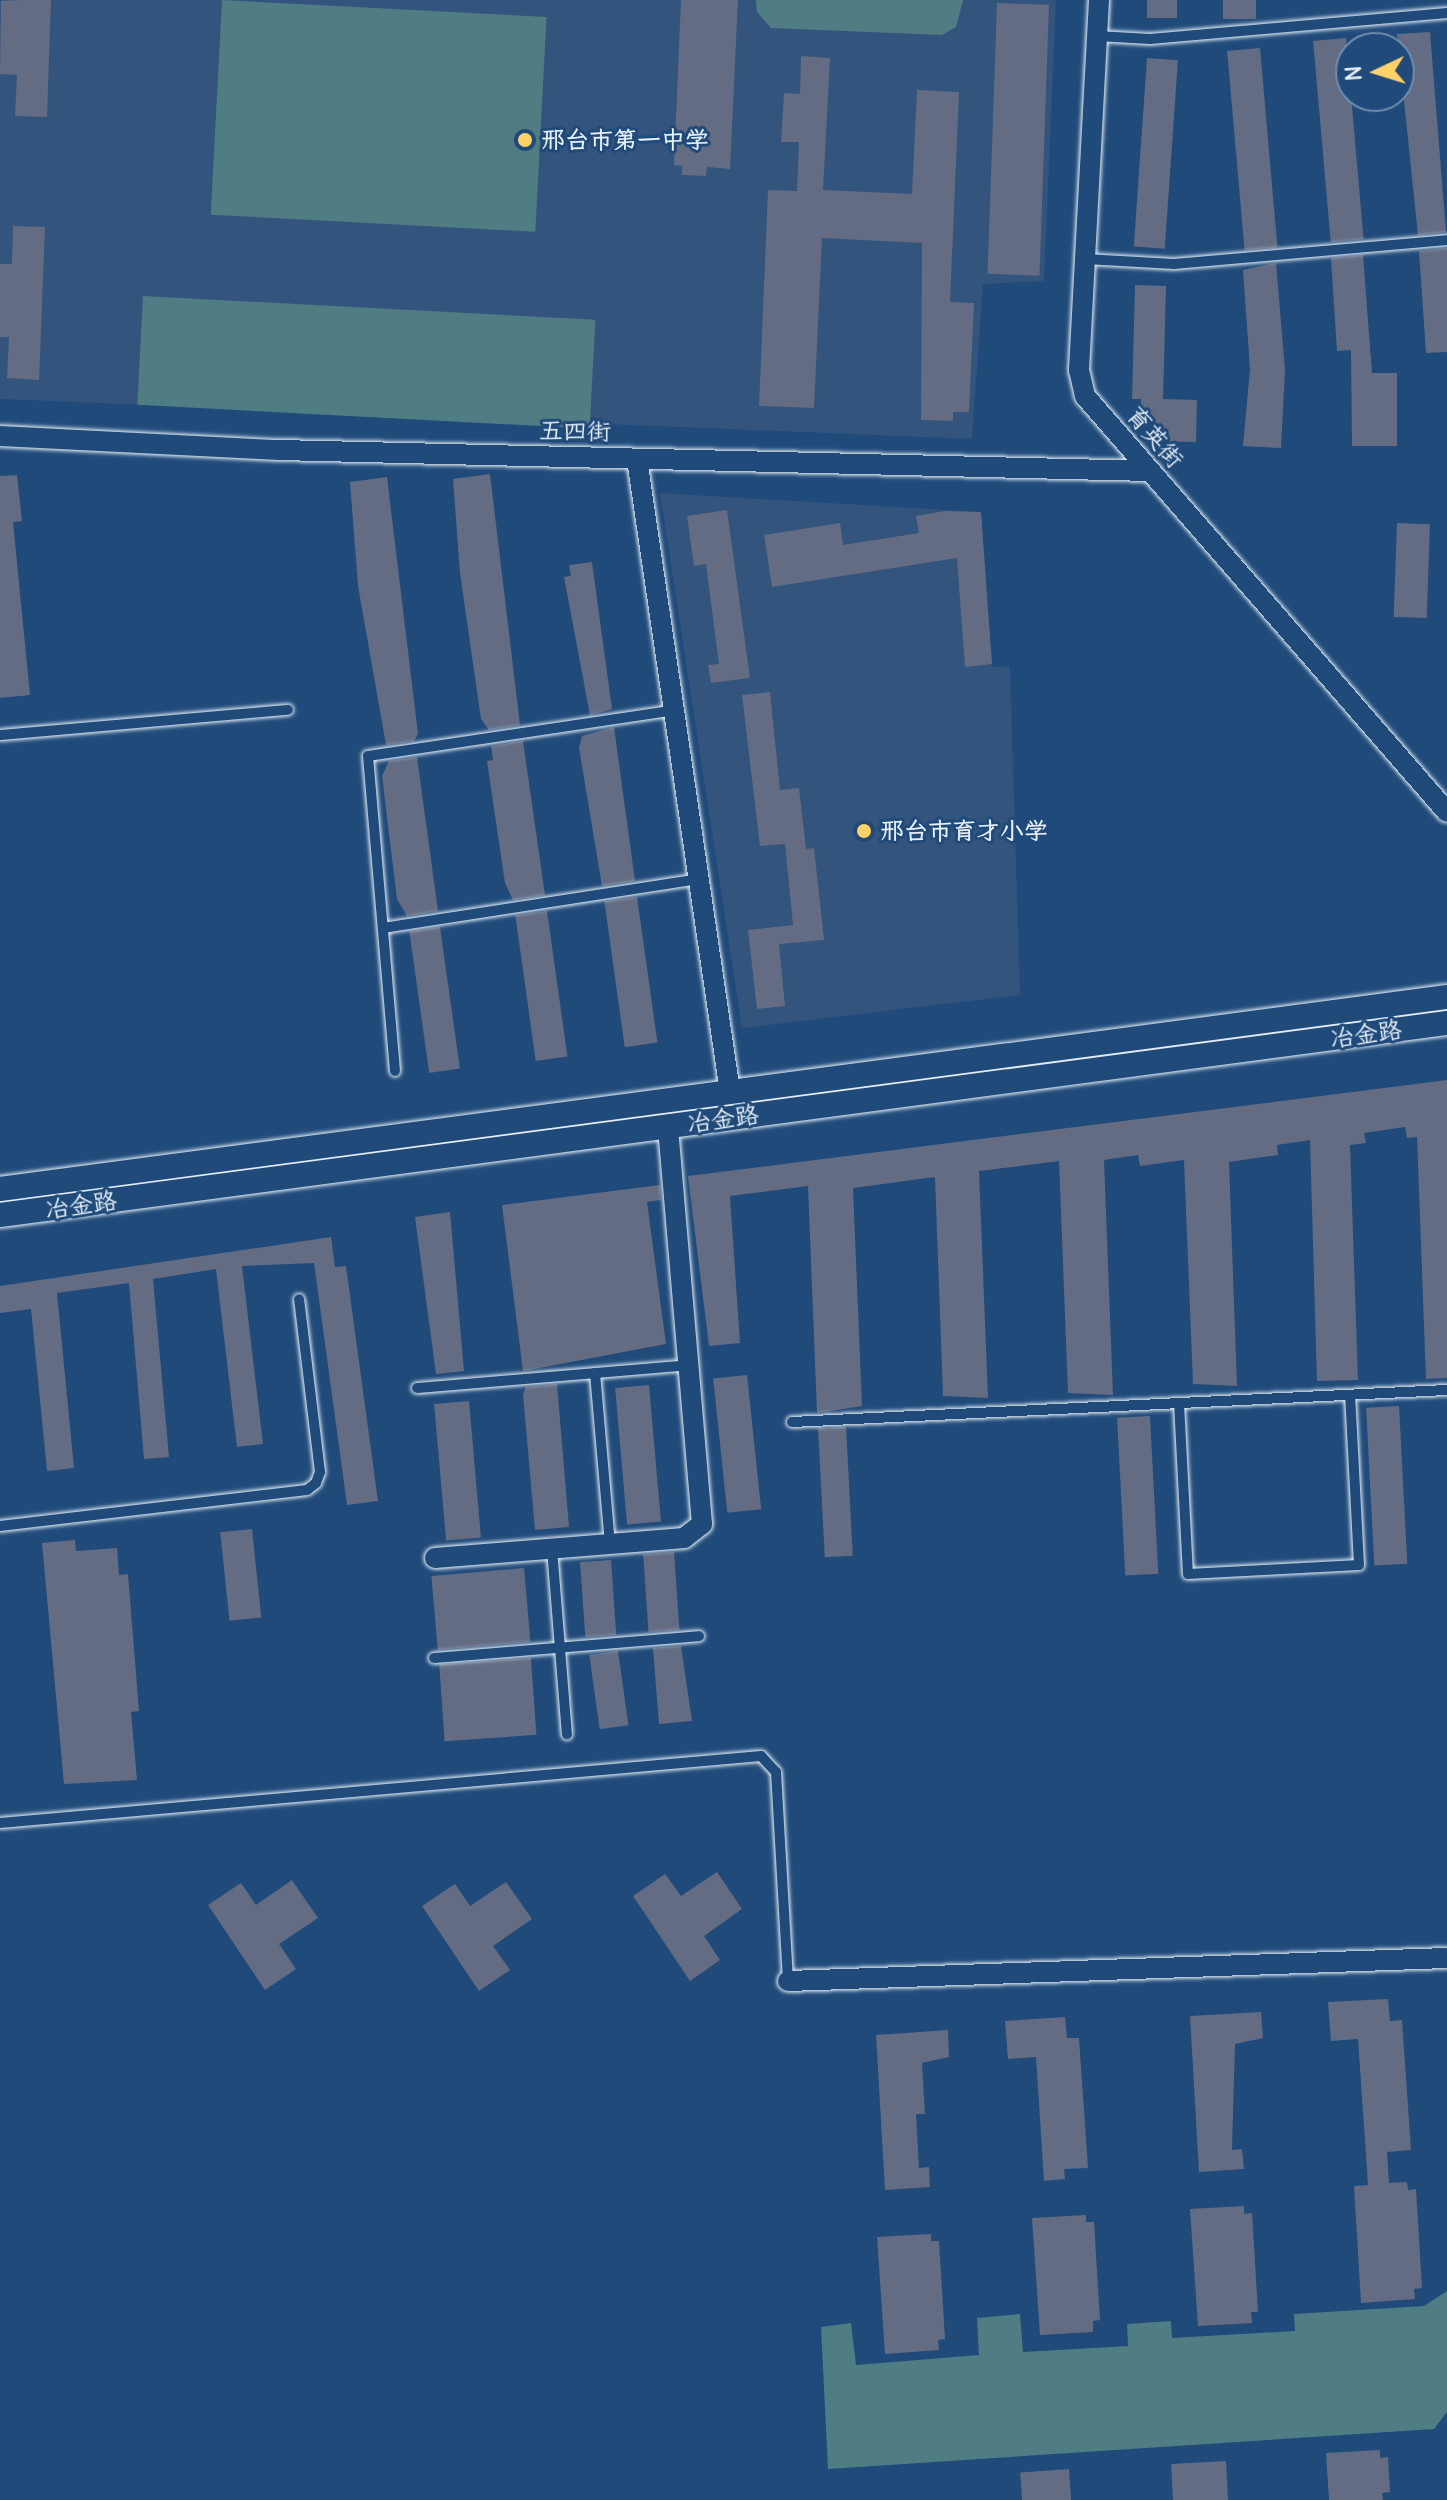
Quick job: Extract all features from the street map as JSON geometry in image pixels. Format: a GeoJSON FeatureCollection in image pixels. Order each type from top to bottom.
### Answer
{"type":"FeatureCollection","features":[{"type":"Feature","properties":{"kind":"street","name":"育英街"},"geometry":{"type":"LineString","coordinates":[[1099,0],[1081,385],[1149,471],[1447,812]]}},
{"type":"Feature","properties":{"kind":"street","name":"五四街"},"geometry":{"type":"LineString","coordinates":[[0,436],[637,459],[1149,471]]}},
{"type":"Feature","properties":{"kind":"street"},"geometry":{"type":"LineString","coordinates":[[637,459],[730,1092]]}},
{"type":"Feature","properties":{"kind":"street","name":"冶金路"},"geometry":{"type":"LineString","coordinates":[[0,1189],[1447,997]]}},
{"type":"Feature","properties":{"kind":"street","name":"冶金路"},"geometry":{"type":"LineString","coordinates":[[0,1215],[1447,1023]]}},
{"type":"Feature","properties":{"kind":"street"},"geometry":{"type":"LineString","coordinates":[[435,1558],[684,1538],[702,1524],[668,1126]]}},
{"type":"Feature","properties":{"kind":"street"},"geometry":{"type":"LineString","coordinates":[[788,1981],[1447,1958]]}},
{"type":"Feature","properties":{"kind":"lane"},"geometry":{"type":"LineString","coordinates":[[1097,36],[1150,39],[1447,13]]}},
{"type":"Feature","properties":{"kind":"lane"},"geometry":{"type":"LineString","coordinates":[[1085,259],[1174,264],[1447,240]]}},
{"type":"Feature","properties":{"kind":"lane"},"geometry":{"type":"LineString","coordinates":[[0,735],[288,710]]}},
{"type":"Feature","properties":{"kind":"lane"},"geometry":{"type":"LineString","coordinates":[[395,1071],[368,756],[674,710]]}},
{"type":"Feature","properties":{"kind":"lane"},"geometry":{"type":"LineString","coordinates":[[383,928],[698,879]]}},
{"type":"Feature","properties":{"kind":"lane"},"geometry":{"type":"LineString","coordinates":[[0,1526],[307,1490],[316,1483],[320,1472],[299,1299]]}},
{"type":"Feature","properties":{"kind":"lane"},"geometry":{"type":"LineString","coordinates":[[417,1388],[689,1365]]}},
{"type":"Feature","properties":{"kind":"lane"},"geometry":{"type":"LineString","coordinates":[[595,1373],[610,1544]]}},
{"type":"Feature","properties":{"kind":"lane"},"geometry":{"type":"LineString","coordinates":[[792,1422],[1447,1390]]}},
{"type":"Feature","properties":{"kind":"lane"},"geometry":{"type":"LineString","coordinates":[[1179,1403],[1188,1574],[1359,1565],[1350,1395]]}},
{"type":"Feature","properties":{"kind":"lane"},"geometry":{"type":"LineString","coordinates":[[552,1549],[567,1734]]}},
{"type":"Feature","properties":{"kind":"lane"},"geometry":{"type":"LineString","coordinates":[[434,1658],[699,1636]]}},
{"type":"Feature","properties":{"kind":"lane"},"geometry":{"type":"LineString","coordinates":[[0,1823],[761,1756],[776,1772],[788,1981]]}},
{"type":"Feature","properties":{"kind":"shaded area","name":"邢台市第一中学"},"geometry":{"type":"Polygon","coordinates":[[[0,0],[1056,0],[1044,281],[983,284],[972,439],[0,399],[0,0]]]}},
{"type":"Feature","properties":{"kind":"shaded area","name":"邢台市育才小学"},"geometry":{"type":"Polygon","coordinates":[[[660,493],[981,512],[992,667],[1010,666],[1020,995],[742,1028],[660,493]]]}},
{"type":"Feature","properties":{"kind":"green space"},"geometry":{"type":"Polygon","coordinates":[[[222,0],[547,17],[535,232],[211,215],[222,0]]]}},
{"type":"Feature","properties":{"kind":"green space"},"geometry":{"type":"Polygon","coordinates":[[[756,0],[963,0],[956,27],[942,35],[771,28],[757,12],[756,0]]]}},
{"type":"Feature","properties":{"kind":"green space"},"geometry":{"type":"Polygon","coordinates":[[[143,296],[595,320],[590,429],[137,405],[143,296]]]}},
{"type":"Feature","properties":{"kind":"green space"},"geometry":{"type":"Polygon","coordinates":[[[1447,2291],[1447,2412],[1434,2429],[828,2469],[821,2327],[851,2323],[856,2365],[979,2355],[977,2318],[1020,2314],[1023,2352],[1128,2346],[1127,2324],[1171,2321],[1172,2338],[1295,2331],[1294,2314],[1424,2306],[1447,2291]]]}},
{"type":"Feature","properties":{"kind":"building"},"geometry":{"type":"Polygon","coordinates":[[[51,0],[47,117],[15,116],[17,75],[0,74],[1,1],[51,0]]]}},
{"type":"Feature","properties":{"kind":"building"},"geometry":{"type":"Polygon","coordinates":[[[681,0],[738,0],[730,169],[707,167],[706,176],[682,175],[682,166],[674,165],[681,0]]]}},
{"type":"Feature","properties":{"kind":"building"},"geometry":{"type":"Polygon","coordinates":[[[1147,0],[1177,0],[1177,18],[1147,18],[1147,0]]]}},
{"type":"Feature","properties":{"kind":"building"},"geometry":{"type":"Polygon","coordinates":[[[1223,0],[1256,0],[1256,19],[1223,19],[1223,0]]]}},
{"type":"Feature","properties":{"kind":"building"},"geometry":{"type":"Polygon","coordinates":[[[997,3],[1049,5],[1040,276],[988,274],[997,3]]]}},
{"type":"Feature","properties":{"kind":"building"},"geometry":{"type":"Polygon","coordinates":[[[1430,32],[1446,232],[1418,235],[1405,112],[1415,112],[1415,33],[1430,32]]]}},
{"type":"Feature","properties":{"kind":"building"},"geometry":{"type":"Polygon","coordinates":[[[1335,39],[1335,112],[1352,112],[1364,239],[1331,242],[1313,41],[1335,39]]]}},
{"type":"Feature","properties":{"kind":"building"},"geometry":{"type":"Polygon","coordinates":[[[1260,48],[1277,247],[1245,250],[1227,51],[1260,48]]]}},
{"type":"Feature","properties":{"kind":"building"},"geometry":{"type":"Polygon","coordinates":[[[801,56],[830,58],[823,190],[912,194],[917,90],[959,92],[950,302],[974,303],[969,412],[953,412],[953,421],[921,420],[922,243],[822,238],[814,408],[759,406],[768,190],[797,191],[799,142],[781,142],[784,93],[800,94],[801,56]]]}},
{"type":"Feature","properties":{"kind":"building"},"geometry":{"type":"Polygon","coordinates":[[[1147,58],[1178,60],[1165,249],[1134,247],[1147,58]]]}},
{"type":"Feature","properties":{"kind":"building"},"geometry":{"type":"Polygon","coordinates":[[[13,226],[45,227],[39,380],[7,378],[9,337],[0,337],[0,264],[12,264],[13,226]]]}},
{"type":"Feature","properties":{"kind":"building"},"geometry":{"type":"Polygon","coordinates":[[[1447,248],[1447,352],[1426,353],[1419,251],[1447,248]]]}},
{"type":"Feature","properties":{"kind":"building"},"geometry":{"type":"Polygon","coordinates":[[[1363,255],[1372,373],[1397,373],[1397,446],[1352,446],[1351,350],[1337,351],[1331,258],[1363,255]]]}},
{"type":"Feature","properties":{"kind":"building"},"geometry":{"type":"Polygon","coordinates":[[[1276,263],[1285,371],[1281,448],[1243,446],[1250,369],[1243,270],[1276,263]]]}},
{"type":"Feature","properties":{"kind":"building"},"geometry":{"type":"Polygon","coordinates":[[[1135,285],[1166,286],[1163,399],[1197,400],[1196,442],[1151,441],[1152,421],[1140,421],[1141,399],[1132,399],[1135,285]]]}},
{"type":"Feature","properties":{"kind":"building"},"geometry":{"type":"Polygon","coordinates":[[[490,474],[520,725],[489,730],[481,719],[460,573],[453,479],[490,474]]]}},
{"type":"Feature","properties":{"kind":"building"},"geometry":{"type":"Polygon","coordinates":[[[17,475],[22,521],[13,522],[30,695],[0,698],[0,476],[17,475]]]}},
{"type":"Feature","properties":{"kind":"building"},"geometry":{"type":"Polygon","coordinates":[[[387,477],[418,734],[414,741],[386,745],[358,586],[350,482],[387,477]]]}},
{"type":"Feature","properties":{"kind":"building"},"geometry":{"type":"Polygon","coordinates":[[[727,510],[750,678],[711,683],[708,665],[719,664],[706,564],[694,566],[687,516],[727,510]]]}},
{"type":"Feature","properties":{"kind":"building"},"geometry":{"type":"Polygon","coordinates":[[[945,511],[981,512],[992,664],[965,667],[957,558],[772,587],[764,535],[840,523],[843,545],[919,533],[916,516],[945,511]]]}},
{"type":"Feature","properties":{"kind":"building"},"geometry":{"type":"Polygon","coordinates":[[[1397,523],[1430,524],[1427,618],[1394,617],[1397,523]]]}},
{"type":"Feature","properties":{"kind":"building"},"geometry":{"type":"Polygon","coordinates":[[[592,562],[612,709],[590,715],[564,577],[571,576],[569,565],[592,562]]]}},
{"type":"Feature","properties":{"kind":"building"},"geometry":{"type":"Polygon","coordinates":[[[770,692],[780,790],[799,788],[806,849],[814,848],[824,940],[779,944],[785,1006],[757,1009],[748,930],[793,925],[785,844],[760,846],[742,695],[770,692]]]}},
{"type":"Feature","properties":{"kind":"building"},"geometry":{"type":"Polygon","coordinates":[[[614,727],[635,881],[602,886],[579,748],[582,736],[614,727]]]}},
{"type":"Feature","properties":{"kind":"building"},"geometry":{"type":"Polygon","coordinates":[[[523,741],[545,895],[513,900],[505,883],[487,761],[493,760],[491,746],[523,741]]]}},
{"type":"Feature","properties":{"kind":"building"},"geometry":{"type":"Polygon","coordinates":[[[417,757],[438,911],[407,916],[397,899],[382,776],[389,761],[417,757]]]}},
{"type":"Feature","properties":{"kind":"building"},"geometry":{"type":"Polygon","coordinates":[[[637,897],[657,1043],[625,1047],[604,902],[637,897]]]}},
{"type":"Feature","properties":{"kind":"building"},"geometry":{"type":"Polygon","coordinates":[[[547,911],[567,1057],[536,1061],[515,915],[547,911]]]}},
{"type":"Feature","properties":{"kind":"building"},"geometry":{"type":"Polygon","coordinates":[[[440,927],[460,1069],[429,1073],[409,931],[440,927]]]}},
{"type":"Feature","properties":{"kind":"building"},"geometry":{"type":"Polygon","coordinates":[[[1447,1080],[1447,1378],[1426,1379],[1417,1137],[1407,1138],[1405,1127],[1364,1133],[1366,1143],[1350,1145],[1358,1380],[1317,1381],[1310,1140],[1277,1145],[1278,1155],[1229,1162],[1237,1386],[1193,1384],[1184,1160],[1140,1166],[1138,1155],[1104,1160],[1113,1395],[1068,1393],[1059,1161],[979,1171],[988,1398],[943,1396],[935,1177],[853,1188],[862,1406],[817,1413],[808,1186],[730,1196],[740,1343],[709,1346],[688,1176],[1447,1080]]]}},
{"type":"Feature","properties":{"kind":"building"},"geometry":{"type":"Polygon","coordinates":[[[660,1185],[661,1200],[647,1202],[666,1344],[523,1371],[502,1205],[660,1185]]]}},
{"type":"Feature","properties":{"kind":"building"},"geometry":{"type":"Polygon","coordinates":[[[450,1212],[464,1371],[436,1374],[415,1217],[450,1212]]]}},
{"type":"Feature","properties":{"kind":"building"},"geometry":{"type":"Polygon","coordinates":[[[331,1237],[335,1267],[346,1266],[378,1501],[347,1505],[314,1263],[242,1266],[263,1444],[237,1447],[216,1269],[153,1279],[169,1457],[144,1459],[129,1283],[57,1293],[74,1468],[47,1471],[31,1309],[0,1313],[0,1286],[331,1237]]]}},
{"type":"Feature","properties":{"kind":"building"},"geometry":{"type":"Polygon","coordinates":[[[747,1375],[761,1509],[727,1513],[713,1379],[747,1375]]]}},
{"type":"Feature","properties":{"kind":"building"},"geometry":{"type":"Polygon","coordinates":[[[557,1384],[569,1527],[535,1530],[523,1394],[526,1387],[557,1384]]]}},
{"type":"Feature","properties":{"kind":"building"},"geometry":{"type":"Polygon","coordinates":[[[649,1385],[661,1521],[627,1524],[615,1388],[649,1385]]]}},
{"type":"Feature","properties":{"kind":"building"},"geometry":{"type":"Polygon","coordinates":[[[469,1401],[481,1537],[446,1541],[434,1404],[469,1401]]]}},
{"type":"Feature","properties":{"kind":"building"},"geometry":{"type":"Polygon","coordinates":[[[1399,1406],[1407,1564],[1374,1566],[1366,1408],[1399,1406]]]}},
{"type":"Feature","properties":{"kind":"building"},"geometry":{"type":"Polygon","coordinates":[[[1150,1416],[1158,1574],[1125,1576],[1117,1418],[1150,1416]]]}},
{"type":"Feature","properties":{"kind":"building"},"geometry":{"type":"Polygon","coordinates":[[[846,1427],[853,1556],[825,1557],[818,1428],[846,1427]]]}},
{"type":"Feature","properties":{"kind":"building"},"geometry":{"type":"Polygon","coordinates":[[[252,1529],[261,1618],[229,1621],[220,1532],[252,1529]]]}},
{"type":"Feature","properties":{"kind":"building"},"geometry":{"type":"Polygon","coordinates":[[[75,1540],[76,1551],[117,1548],[119,1575],[128,1574],[139,1711],[131,1712],[137,1780],[64,1784],[42,1543],[75,1540]]]}},
{"type":"Feature","properties":{"kind":"building"},"geometry":{"type":"Polygon","coordinates":[[[674,1552],[679,1630],[649,1632],[643,1554],[674,1552]]]}},
{"type":"Feature","properties":{"kind":"building"},"geometry":{"type":"Polygon","coordinates":[[[611,1560],[616,1635],[585,1637],[580,1562],[611,1560]]]}},
{"type":"Feature","properties":{"kind":"building"},"geometry":{"type":"Polygon","coordinates":[[[524,1568],[530,1642],[438,1650],[431,1576],[524,1568]]]}},
{"type":"Feature","properties":{"kind":"building"},"geometry":{"type":"Polygon","coordinates":[[[681,1646],[692,1721],[659,1724],[653,1648],[681,1646]]]}},
{"type":"Feature","properties":{"kind":"building"},"geometry":{"type":"Polygon","coordinates":[[[618,1651],[628,1725],[600,1729],[589,1655],[618,1651]]]}},
{"type":"Feature","properties":{"kind":"building"},"geometry":{"type":"Polygon","coordinates":[[[531,1658],[536,1735],[445,1741],[439,1664],[531,1658]]]}},
{"type":"Feature","properties":{"kind":"building"},"geometry":{"type":"Polygon","coordinates":[[[717,1872],[742,1909],[704,1936],[720,1960],[690,1981],[633,1896],[665,1874],[681,1896],[717,1872]]]}},
{"type":"Feature","properties":{"kind":"building"},"geometry":{"type":"Polygon","coordinates":[[[292,1880],[318,1918],[279,1944],[296,1969],[265,1990],[208,1905],[241,1883],[256,1905],[292,1880]]]}},
{"type":"Feature","properties":{"kind":"building"},"geometry":{"type":"Polygon","coordinates":[[[506,1882],[532,1919],[493,1946],[510,1970],[479,1991],[422,1906],[455,1884],[470,1906],[506,1882]]]}},
{"type":"Feature","properties":{"kind":"building"},"geometry":{"type":"Polygon","coordinates":[[[1388,1999],[1390,2021],[1402,2020],[1411,2150],[1387,2152],[1389,2183],[1407,2182],[1408,2190],[1416,2189],[1422,2288],[1414,2289],[1415,2299],[1361,2303],[1354,2186],[1368,2185],[1358,2039],[1331,2041],[1328,2002],[1388,1999]]]}},
{"type":"Feature","properties":{"kind":"building"},"geometry":{"type":"Polygon","coordinates":[[[1261,2012],[1263,2038],[1235,2044],[1232,2150],[1242,2149],[1244,2169],[1199,2172],[1190,2016],[1261,2012]]]}},
{"type":"Feature","properties":{"kind":"building"},"geometry":{"type":"Polygon","coordinates":[[[1065,2017],[1067,2038],[1079,2038],[1088,2168],[1064,2169],[1065,2179],[1044,2181],[1036,2057],[1008,2059],[1005,2021],[1065,2017]]]}},
{"type":"Feature","properties":{"kind":"building"},"geometry":{"type":"Polygon","coordinates":[[[948,2030],[949,2057],[922,2063],[925,2114],[916,2114],[919,2168],[929,2167],[930,2187],[885,2190],[876,2035],[948,2030]]]}},
{"type":"Feature","properties":{"kind":"building"},"geometry":{"type":"Polygon","coordinates":[[[1244,2206],[1244,2214],[1252,2213],[1258,2312],[1251,2312],[1252,2323],[1198,2326],[1190,2209],[1244,2206]]]}},
{"type":"Feature","properties":{"kind":"building"},"geometry":{"type":"Polygon","coordinates":[[[1086,2215],[1086,2222],[1094,2222],[1100,2320],[1093,2321],[1093,2332],[1040,2335],[1032,2218],[1086,2215]]]}},
{"type":"Feature","properties":{"kind":"building"},"geometry":{"type":"Polygon","coordinates":[[[931,2234],[931,2241],[939,2241],[945,2339],[938,2340],[939,2350],[885,2354],[877,2237],[931,2234]]]}},
{"type":"Feature","properties":{"kind":"building"},"geometry":{"type":"Polygon","coordinates":[[[1380,2450],[1380,2458],[1388,2457],[1390,2492],[1382,2493],[1383,2500],[1329,2500],[1326,2453],[1380,2450]]]}},
{"type":"Feature","properties":{"kind":"building"},"geometry":{"type":"Polygon","coordinates":[[[1226,2461],[1228,2500],[1173,2500],[1171,2464],[1226,2461]]]}},
{"type":"Feature","properties":{"kind":"building"},"geometry":{"type":"Polygon","coordinates":[[[1069,2469],[1071,2500],[1022,2500],[1020,2472],[1069,2469]]]}},
{"type":"Feature","properties":{"kind":"place","name":"邢台市第一中学"},"geometry":{"type":"Point","coordinates":[525,140]}},
{"type":"Feature","properties":{"kind":"place","name":"邢台市育才小学"},"geometry":{"type":"Point","coordinates":[864,831]}}]}
